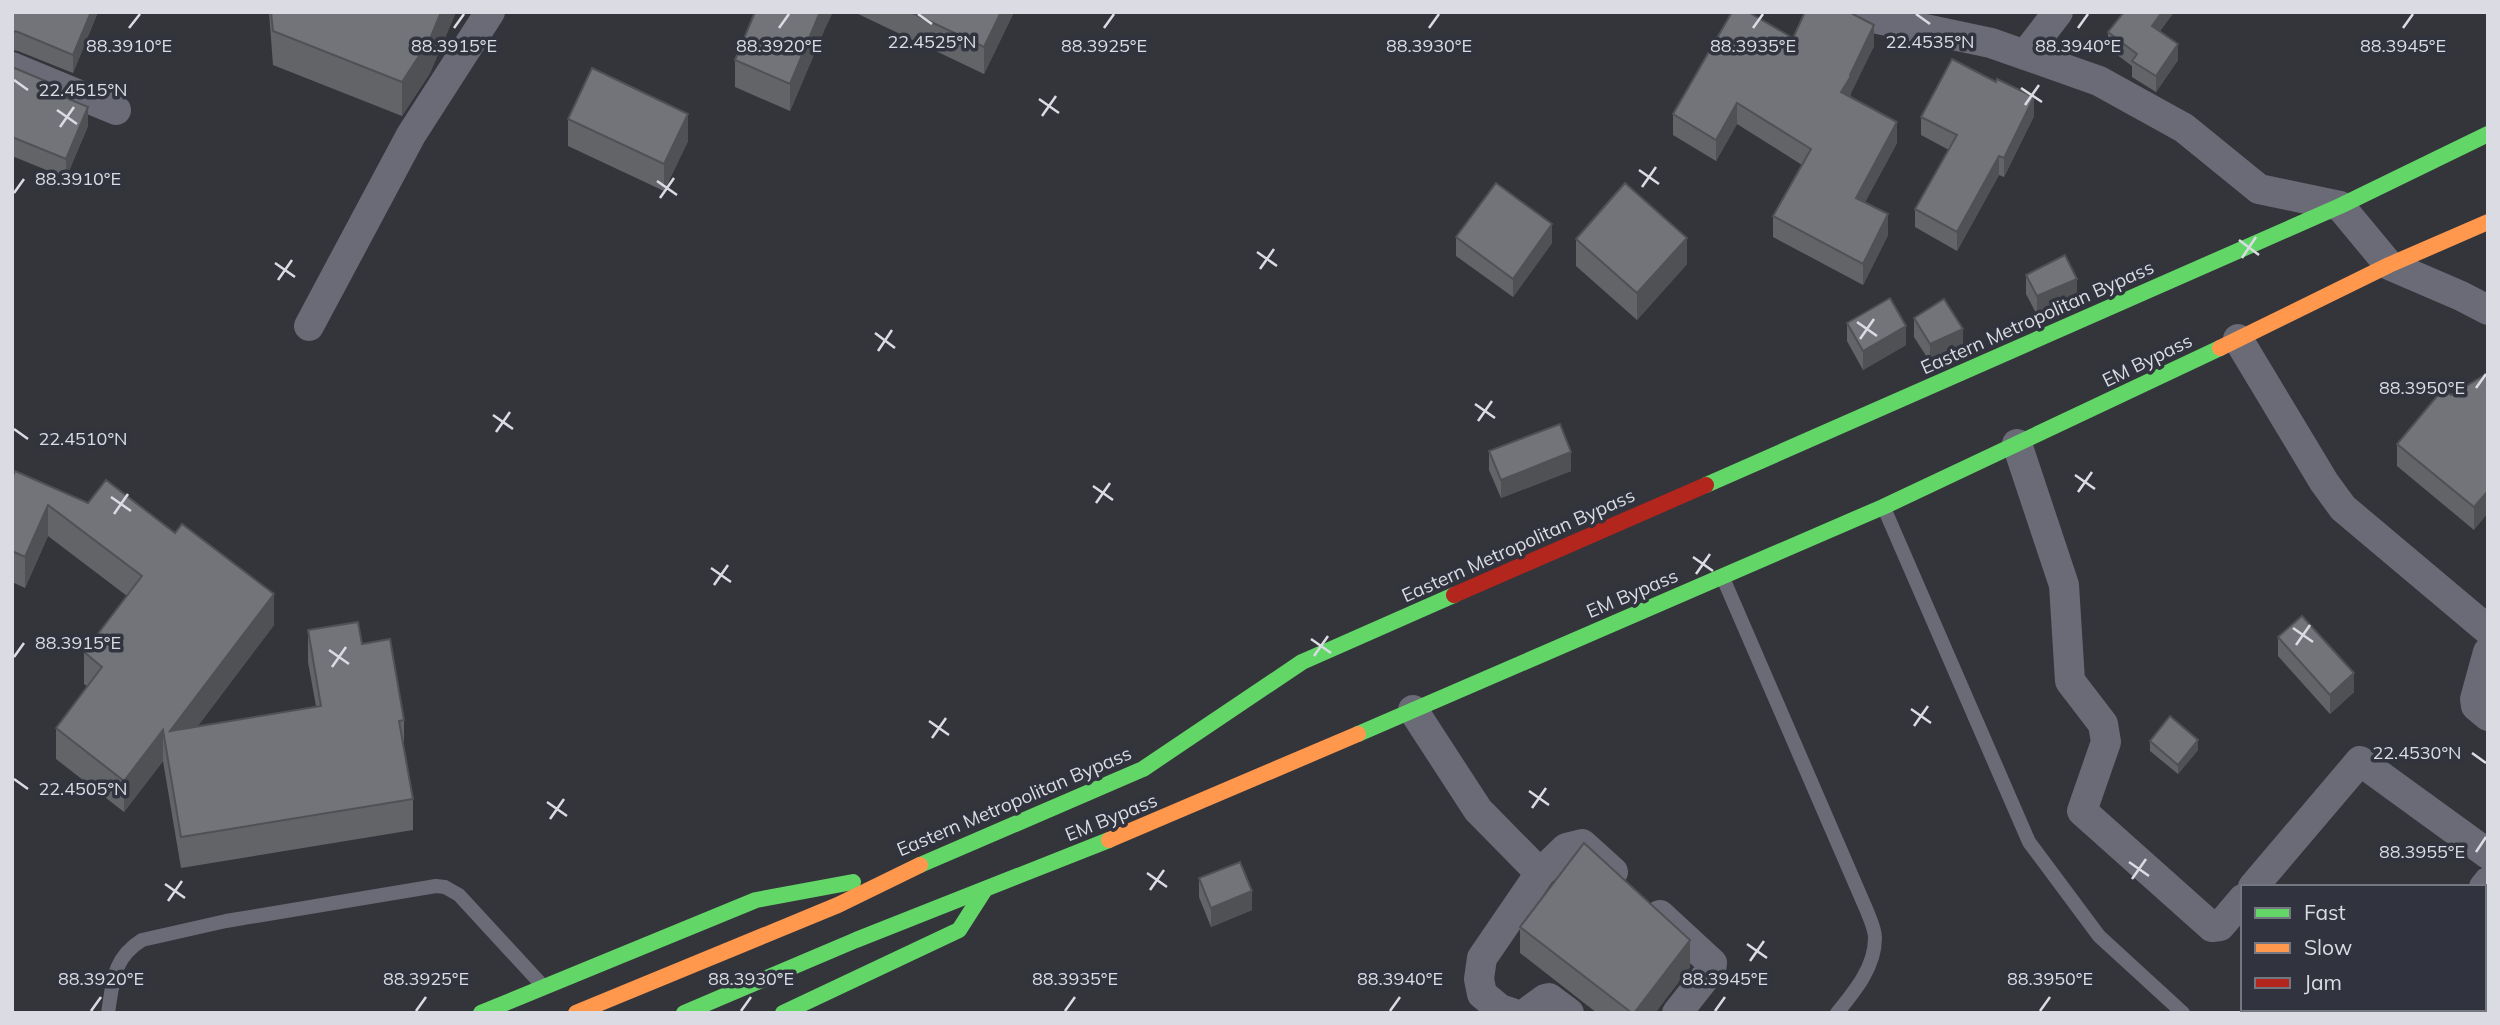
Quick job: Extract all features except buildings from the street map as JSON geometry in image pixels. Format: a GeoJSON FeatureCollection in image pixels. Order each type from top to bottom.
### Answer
{"type":"FeatureCollection","features":[{"type":"Feature","properties":{"kind":"main road","name":"Eastern Metropolitan Bypass"},"geometry":{"type":"LineString","coordinates":[[576,1013],[838,905],[903,872],[1147,774],[1302,663],[2340,206],[2488,134]]}},
{"type":"Feature","properties":{"kind":"main road","name":"EM Bypass"},"geometry":{"type":"LineString","coordinates":[[684,1013],[856,940],[984,891],[1168,809],[1413,710],[1883,507],[2389,265],[2488,222]]}},
{"type":"Feature","properties":{"kind":"main road"},"geometry":{"type":"LineString","coordinates":[[481,1013],[756,900],[903,872]]}},
{"type":"Feature","properties":{"kind":"main road"},"geometry":{"type":"LineString","coordinates":[[783,1013],[959,930],[984,891]]}},
{"type":"Feature","properties":{"kind":"street"},"geometry":{"type":"LineString","coordinates":[[309,326],[411,135],[490,12]]}},
{"type":"Feature","properties":{"kind":"street"},"geometry":{"type":"LineString","coordinates":[[1845,12],[1991,43],[2099,80],[2184,128],[2259,189],[2340,206],[2389,265],[2488,310]]}},
{"type":"Feature","properties":{"kind":"street"},"geometry":{"type":"LineString","coordinates":[[2025,55],[2058,12]]}},
{"type":"Feature","properties":{"kind":"street"},"geometry":{"type":"LineString","coordinates":[[12,67],[116,110]]}},
{"type":"Feature","properties":{"kind":"street"},"geometry":{"type":"LineString","coordinates":[[2238,339],[2324,482],[2343,508],[2488,630]]}},
{"type":"Feature","properties":{"kind":"street"},"geometry":{"type":"LineString","coordinates":[[2018,444],[2064,584],[2070,681],[2103,724],[2106,733],[2106,742],[2082,811],[2212,927],[2220,926],[2241,901]]}},
{"type":"Feature","properties":{"kind":"street"},"geometry":{"type":"LineString","coordinates":[[2488,652],[2475,699],[2476,706],[2488,716]]}},
{"type":"Feature","properties":{"kind":"street"},"geometry":{"type":"LineString","coordinates":[[1413,710],[1478,810],[1539,873]]}},
{"type":"Feature","properties":{"kind":"street"},"geometry":{"type":"LineString","coordinates":[[2255,885],[2360,761],[2488,854]]}},
{"type":"Feature","properties":{"kind":"street"},"geometry":{"type":"LineString","coordinates":[[1513,1013],[1500,1009],[1482,994],[1479,970],[1482,958],[1539,873],[1566,848],[1582,845],[1712,962],[1711,970],[1677,1013]]}},
{"type":"Feature","properties":{"kind":"street"},"geometry":{"type":"LineString","coordinates":[[1526,1013],[1549,998],[1569,1013]]}},
{"type":"Feature","properties":{"kind":"lane"},"geometry":{"type":"LineString","coordinates":[[1883,507],[2029,842],[2099,936],[2183,1013]]}},
{"type":"Feature","properties":{"kind":"lane"},"geometry":{"type":"LineString","coordinates":[[1722,576],[1867,911],[1875,936],[1871,962],[1856,990],[1837,1013]]}},
{"type":"Feature","properties":{"kind":"lane"},"geometry":{"type":"LineString","coordinates":[[108,1013],[118,962],[131,947],[142,940],[226,921],[436,886],[459,895],[544,988]]}},
{"type":"Feature","properties":{"kind":"traffic: fast"},"geometry":{"type":"LineString","coordinates":[[1706,485],[2340,206],[2488,134]]}},
{"type":"Feature","properties":{"kind":"traffic: fast"},"geometry":{"type":"LineString","coordinates":[[1358,734],[1883,507],[2220,348]]}},
{"type":"Feature","properties":{"kind":"traffic: fast"},"geometry":{"type":"LineString","coordinates":[[920,865],[1143,769],[1302,662],[1454,595]]}},
{"type":"Feature","properties":{"kind":"traffic: fast"},"geometry":{"type":"LineString","coordinates":[[684,1013],[856,940],[1109,840]]}},
{"type":"Feature","properties":{"kind":"traffic: fast"},"geometry":{"type":"LineString","coordinates":[[481,1013],[756,900],[853,882]]}},
{"type":"Feature","properties":{"kind":"traffic: fast"},"geometry":{"type":"LineString","coordinates":[[783,1013],[959,930],[984,891]]}},
{"type":"Feature","properties":{"kind":"traffic: slow"},"geometry":{"type":"LineString","coordinates":[[2220,348],[2389,265],[2488,222]]}},
{"type":"Feature","properties":{"kind":"traffic: slow"},"geometry":{"type":"LineString","coordinates":[[1109,840],[1358,734]]}},
{"type":"Feature","properties":{"kind":"traffic: slow"},"geometry":{"type":"LineString","coordinates":[[576,1013],[838,905],[920,865]]}},
{"type":"Feature","properties":{"kind":"traffic: jam"},"geometry":{"type":"LineString","coordinates":[[1454,595],[1706,485]]}}]}
